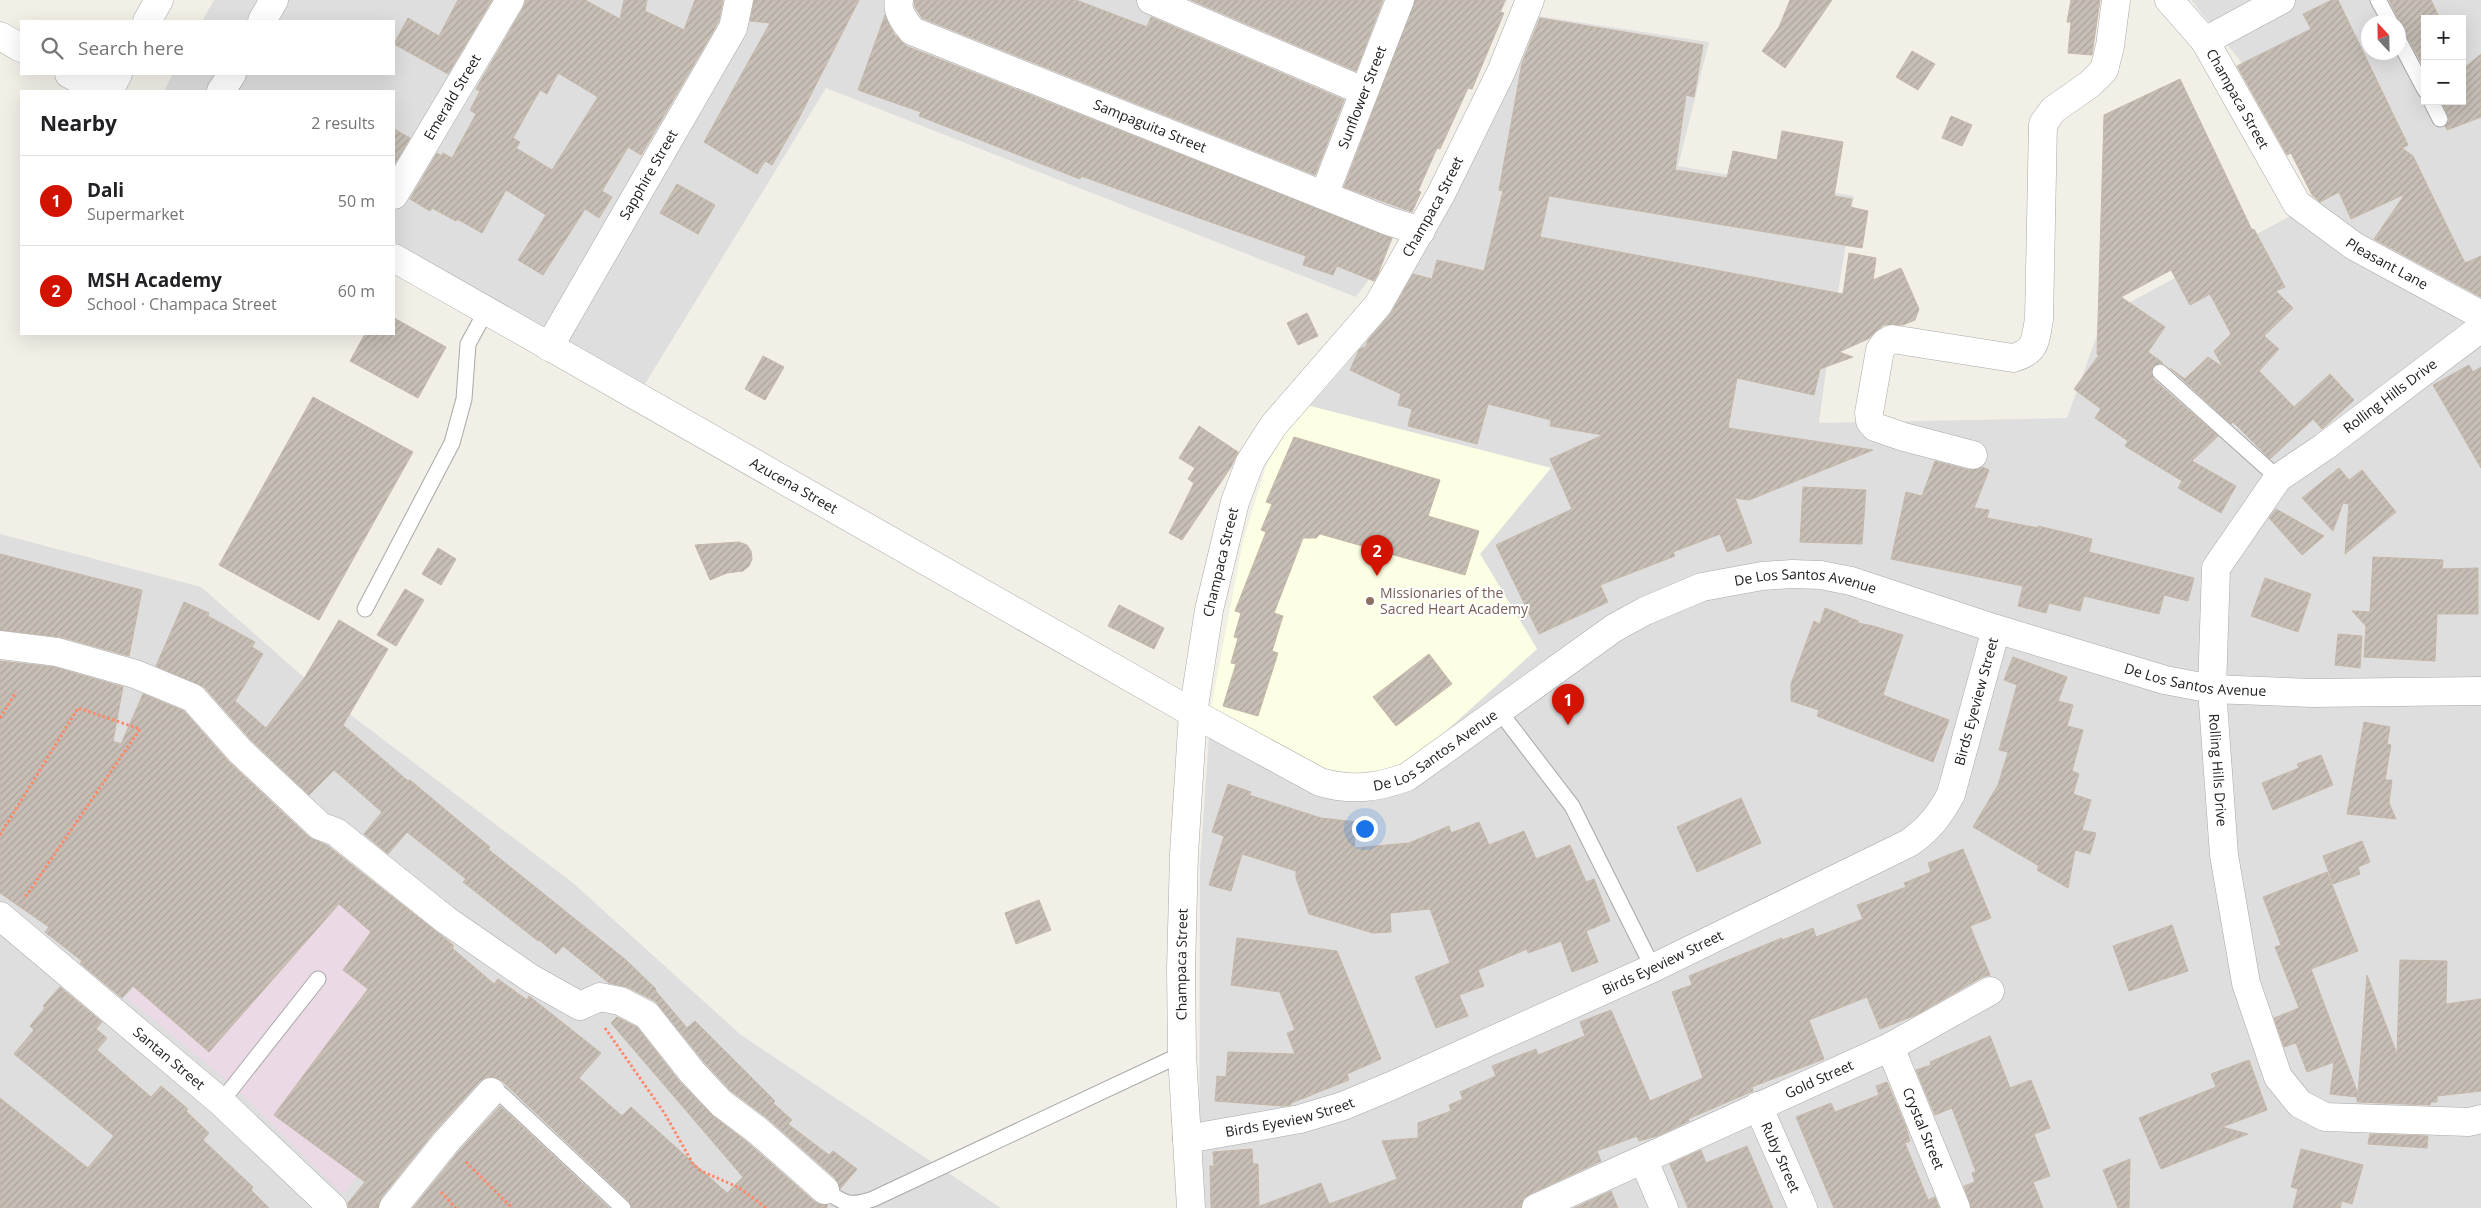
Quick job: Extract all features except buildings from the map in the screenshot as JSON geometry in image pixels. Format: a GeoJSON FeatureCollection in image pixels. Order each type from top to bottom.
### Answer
{"type":"FeatureCollection","features":[{"type":"Feature","properties":{"kind":"street"},"geometry":{"type":"LineString","coordinates":[[148,20],[159,0]]}},
{"type":"Feature","properties":{"kind":"street"},"geometry":{"type":"LineString","coordinates":[[263,20],[274,0]]}},
{"type":"Feature","properties":{"kind":"street","name":"Emerald Street"},"geometry":{"type":"LineString","coordinates":[[395,193],[510,0]]}},
{"type":"Feature","properties":{"kind":"street","name":"Sapphire Street"},"geometry":{"type":"LineString","coordinates":[[549,347],[733,28],[739,0]]}},
{"type":"Feature","properties":{"kind":"street","name":"Sampaguita Street"},"geometry":{"type":"LineString","coordinates":[[899,0],[898,4],[902,19],[912,31],[1324,195],[1421,231]]}},
{"type":"Feature","properties":{"kind":"street"},"geometry":{"type":"LineString","coordinates":[[1151,0],[1363,91]]}},
{"type":"Feature","properties":{"kind":"street","name":"Sunflower Street"},"geometry":{"type":"LineString","coordinates":[[1324,195],[1400,0]]}},
{"type":"Feature","properties":{"kind":"street","name":"Champaca Street"},"geometry":{"type":"LineString","coordinates":[[1191,1208],[1182,1054],[1181,969],[1184,863],[1193,713],[1209,610],[1235,502],[1250,462],[1273,426],[1378,305],[1421,231],[1501,72],[1530,0]]}},
{"type":"Feature","properties":{"kind":"street"},"geometry":{"type":"LineString","coordinates":[[1973,455],[1904,437],[1875,427],[1870,421],[1869,413],[1880,350],[1885,343],[1892,339],[2013,358],[2027,354],[2034,344],[2039,319],[2043,124],[2053,110],[2090,84],[2104,70],[2110,46],[2116,0]]}},
{"type":"Feature","properties":{"kind":"street","name":"Champaca Street"},"geometry":{"type":"LineString","coordinates":[[2169,0],[2205,41],[2297,204]]}},
{"type":"Feature","properties":{"kind":"street"},"geometry":{"type":"LineString","coordinates":[[2205,41],[2281,0]]}},
{"type":"Feature","properties":{"kind":"street"},"geometry":{"type":"LineString","coordinates":[[0,36],[20,47]]}},
{"type":"Feature","properties":{"kind":"street"},"geometry":{"type":"LineString","coordinates":[[71,75],[99,90]]}},
{"type":"Feature","properties":{"kind":"street"},"geometry":{"type":"LineString","coordinates":[[110,90],[117,75]]}},
{"type":"Feature","properties":{"kind":"street"},"geometry":{"type":"LineString","coordinates":[[222,90],[231,75]]}},
{"type":"Feature","properties":{"kind":"street","name":"Pleasant Lane"},"geometry":{"type":"LineString","coordinates":[[2297,204],[2354,246],[2481,315]]}},
{"type":"Feature","properties":{"kind":"street","name":"Azucena Street"},"geometry":{"type":"LineString","coordinates":[[395,259],[1193,713]]}},
{"type":"Feature","properties":{"kind":"street","name":"Rolling Hills Drive"},"geometry":{"type":"LineString","coordinates":[[2481,328],[2324,447],[2278,478],[2216,568],[2212,689],[2224,855],[2239,944],[2246,983],[2278,1077],[2300,1104],[2325,1116],[2469,1122],[2481,1119]]}},
{"type":"Feature","properties":{"kind":"street","name":"De Los Santos Avenue"},"geometry":{"type":"LineString","coordinates":[[1193,713],[1320,782],[1353,788],[1388,784],[1407,777],[1622,624],[1672,598],[1728,581],[1784,574],[1822,575],[1851,581],[1996,630],[2165,680],[2212,689],[2312,693],[2481,691]]}},
{"type":"Feature","properties":{"kind":"street","name":"Birds Eyeview Street"},"geometry":{"type":"LineString","coordinates":[[1187,1139],[1261,1128],[1300,1119],[1343,1106],[1391,1086],[1653,968],[1892,852],[1927,830],[1941,814],[1951,794],[1996,630]]}},
{"type":"Feature","properties":{"kind":"street"},"geometry":{"type":"LineString","coordinates":[[0,644],[57,652],[118,669],[193,698],[240,751],[320,826],[336,832],[446,920],[530,978],[580,1006],[600,997],[620,1000],[647,1015],[692,1072],[721,1103],[757,1130],[825,1190]]}},
{"type":"Feature","properties":{"kind":"street","name":"Santan Street"},"geometry":{"type":"LineString","coordinates":[[4,919],[221,1102],[333,1208]]}},
{"type":"Feature","properties":{"kind":"street","name":"Gold Street"},"geometry":{"type":"LineString","coordinates":[[1536,1208],[1890,1047],[1990,991]]}},
{"type":"Feature","properties":{"kind":"street","name":"Crystal Street"},"geometry":{"type":"LineString","coordinates":[[1890,1047],[1956,1208]]}},
{"type":"Feature","properties":{"kind":"street"},"geometry":{"type":"LineString","coordinates":[[393,1208],[446,1142],[492,1092]]}},
{"type":"Feature","properties":{"kind":"street","name":"Ruby Street"},"geometry":{"type":"LineString","coordinates":[[1758,1106],[1803,1208]]}},
{"type":"Feature","properties":{"kind":"street"},"geometry":{"type":"LineString","coordinates":[[1644,1160],[1664,1208]]}},
{"type":"Feature","properties":{"kind":"lane"},"geometry":{"type":"LineString","coordinates":[[2378,0],[2386,15]]}},
{"type":"Feature","properties":{"kind":"lane"},"geometry":{"type":"LineString","coordinates":[[2406,54],[2421,82]]}},
{"type":"Feature","properties":{"kind":"lane"},"geometry":{"type":"LineString","coordinates":[[2433,105],[2440,119]]}},
{"type":"Feature","properties":{"kind":"lane"},"geometry":{"type":"LineString","coordinates":[[365,609],[452,443],[464,399],[468,344],[486,311]]}},
{"type":"Feature","properties":{"kind":"lane"},"geometry":{"type":"LineString","coordinates":[[2160,372],[2278,478]]}},
{"type":"Feature","properties":{"kind":"lane"},"geometry":{"type":"LineString","coordinates":[[1500,712],[1572,806],[1653,968]]}},
{"type":"Feature","properties":{"kind":"lane"},"geometry":{"type":"LineString","coordinates":[[221,1102],[318,979]]}},
{"type":"Feature","properties":{"kind":"lane"},"geometry":{"type":"LineString","coordinates":[[825,1190],[842,1202],[851,1204],[873,1199],[1182,1054]]}},
{"type":"Feature","properties":{"kind":"lane"},"geometry":{"type":"LineString","coordinates":[[492,1092],[496,1091],[502,1094],[623,1208]]}},
{"type":"Feature","properties":{"kind":"path"},"geometry":{"type":"LineString","coordinates":[[0,718],[16,692]]}},
{"type":"Feature","properties":{"kind":"path"},"geometry":{"type":"LineString","coordinates":[[0,835],[78,708],[140,729],[4,919]]}},
{"type":"Feature","properties":{"kind":"path"},"geometry":{"type":"LineString","coordinates":[[580,1006],[601,1022],[665,1114],[693,1164],[701,1171],[738,1187],[766,1208]]}},
{"type":"Feature","properties":{"kind":"path"},"geometry":{"type":"LineString","coordinates":[[446,1142],[512,1208]]}},
{"type":"Feature","properties":{"kind":"shaded area"},"geometry":{"type":"Polygon","coordinates":[[[214,0],[1507,0],[1381,263],[1356,297],[826,88],[645,384],[395,243],[395,90],[165,90],[172,75],[395,75],[395,20],[203,20],[214,0]]]}},
{"type":"Feature","properties":{"kind":"shaded area"},"geometry":{"type":"Polygon","coordinates":[[[2191,0],[2481,0],[2481,1208],[1199,1208],[1200,866],[1211,708],[1537,649],[1480,554],[1550,468],[1310,406],[1346,365],[1391,304],[1531,15],[1709,42],[1678,166],[1854,196],[1830,340],[1819,423],[2067,418],[2104,316],[2326,197],[2246,68],[2191,0]]]}},
{"type":"Feature","properties":{"kind":"shaded area","name":"Missionaries of the Sacred Heart Academy"},"geometry":{"type":"Polygon","coordinates":[[[1310,406],[1551,468],[1480,554],[1537,649],[1415,759],[1368,775],[1322,770],[1211,708],[1243,541],[1273,444],[1310,406]]]}},
{"type":"Feature","properties":{"kind":"shaded area"},"geometry":{"type":"Polygon","coordinates":[[[0,534],[201,587],[323,694],[573,883],[741,1035],[1001,1208],[0,1208],[0,534]]]}},
{"type":"Feature","properties":{"kind":"shaded area"},"geometry":{"type":"Polygon","coordinates":[[[267,833],[478,1017],[343,1194],[237,1089],[126,997],[267,833]]]}},
{"type":"Feature","properties":{"kind":"place","name":"MSH Academy"},"geometry":{"type":"Point","coordinates":[1377,576]}},
{"type":"Feature","properties":{"kind":"place","name":"Missionaries of the Sacred Heart Academy"},"geometry":{"type":"Point","coordinates":[1370,601]}},
{"type":"Feature","properties":{"kind":"place","name":"Dali"},"geometry":{"type":"Point","coordinates":[1568,725]}}]}
